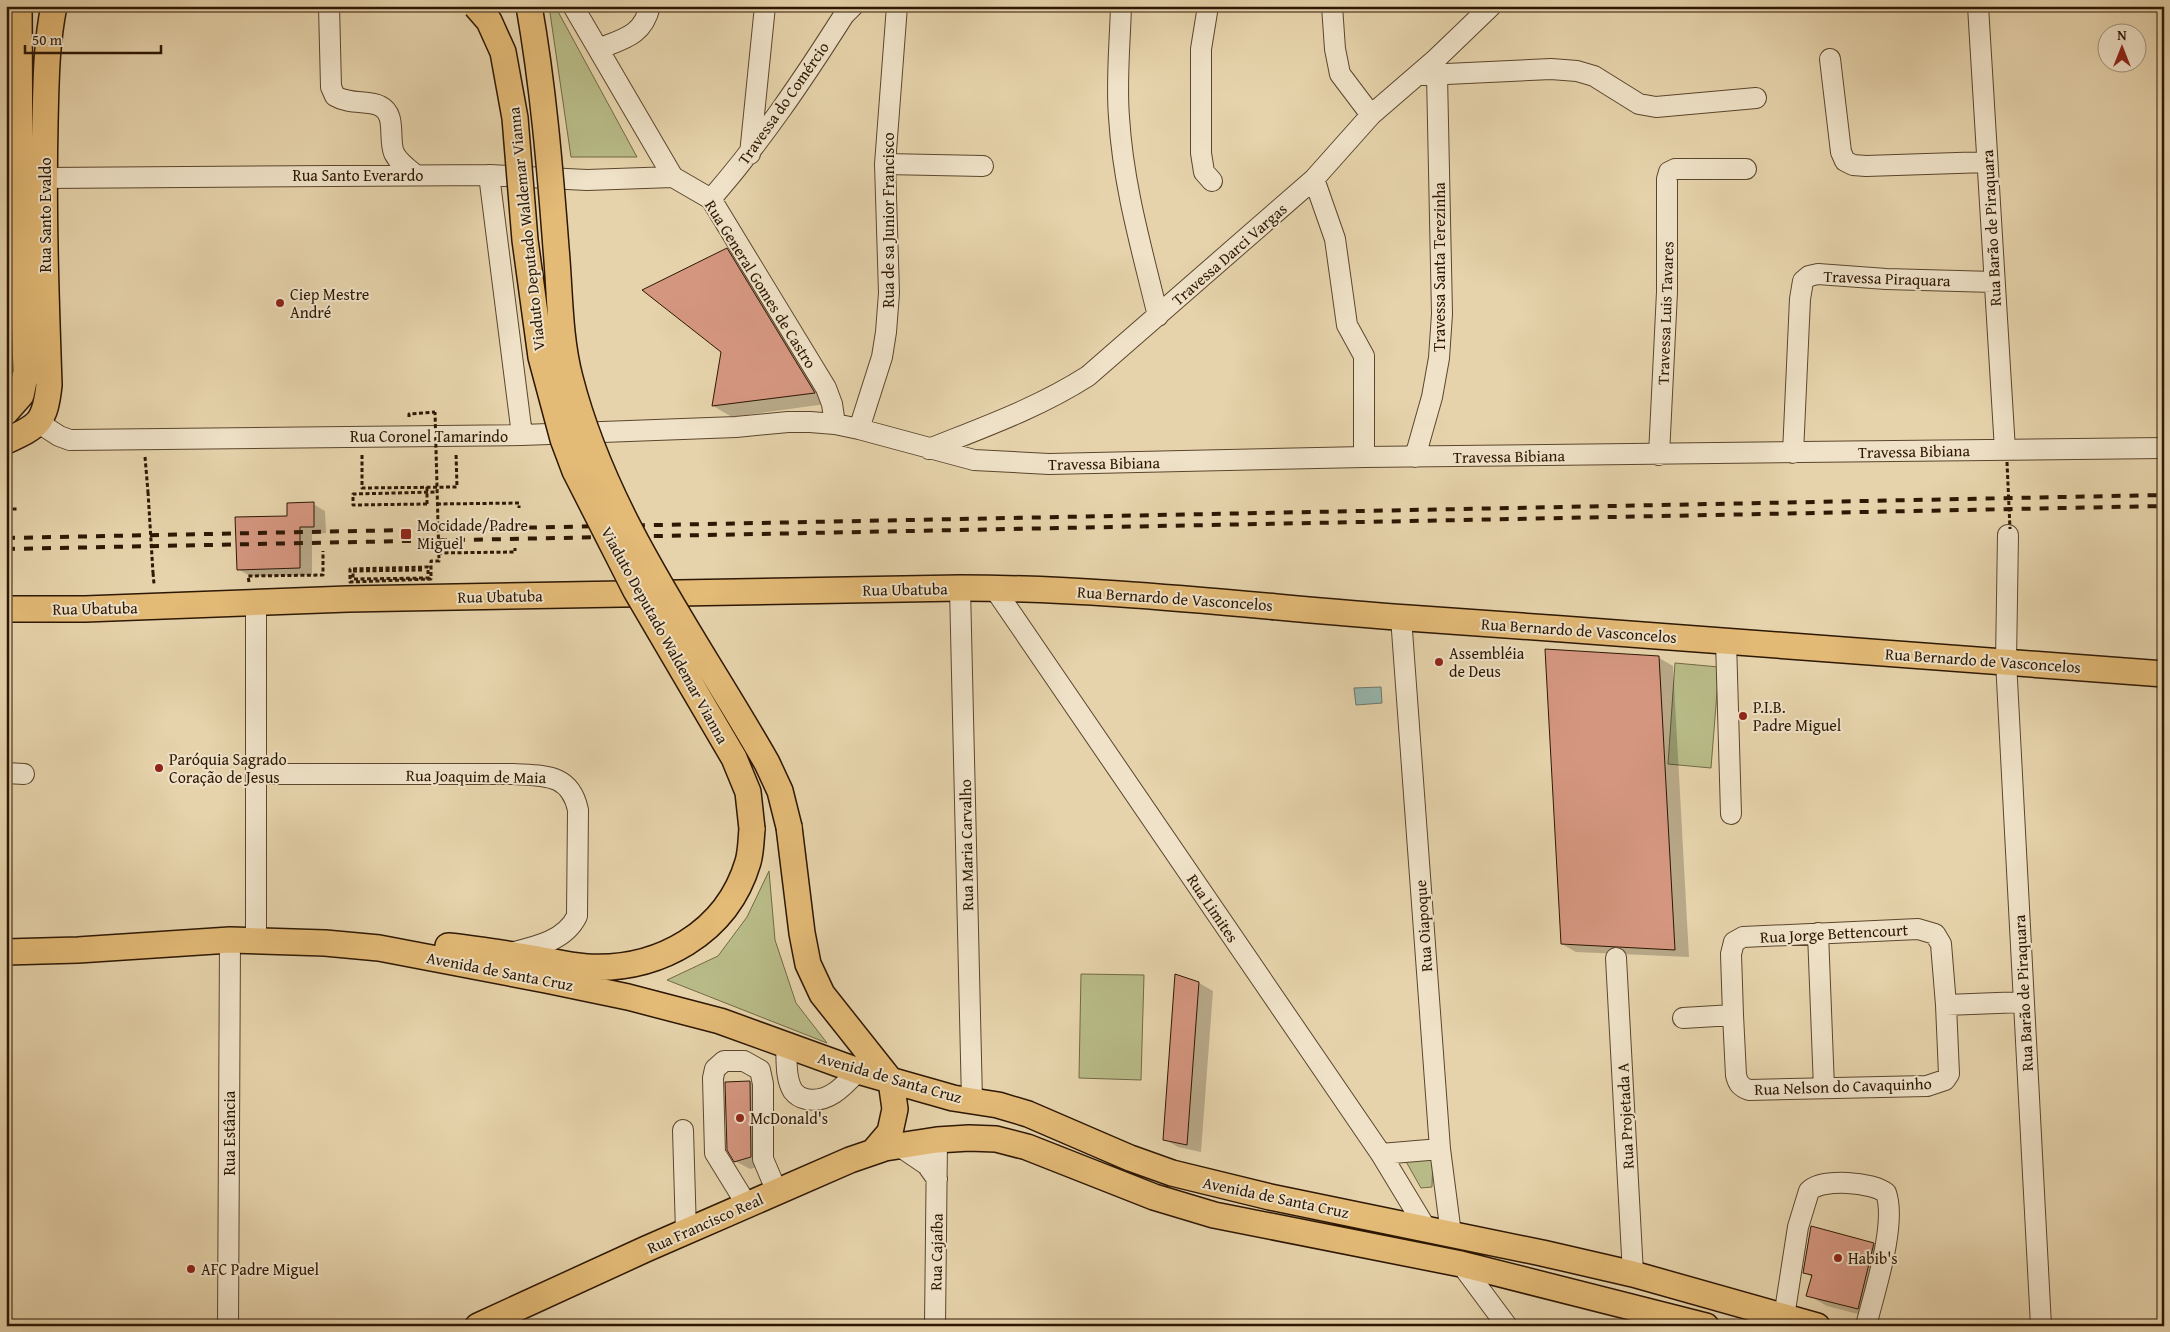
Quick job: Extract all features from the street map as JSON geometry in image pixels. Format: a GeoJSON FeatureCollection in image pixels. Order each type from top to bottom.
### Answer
{"type":"FeatureCollection","features":[{"type":"Feature","properties":{"kind":"main road","name":"Rua Santo Evaldo"},"geometry":{"type":"LineString","coordinates":[[9,409],[20,395],[26,372],[20,179],[19,6]]}},
{"type":"Feature","properties":{"kind":"main road","name":"Rua Santo Evaldo"},"geometry":{"type":"LineString","coordinates":[[39,423],[46,406],[49,385],[44,178],[47,65],[50,25],[54,6]]}},
{"type":"Feature","properties":{"kind":"main road","name":"Viaduto Deputado Waldemar Vianna"},"geometry":{"type":"LineString","coordinates":[[378,948],[406,945],[440,946],[508,954],[586,967],[604,967],[651,960],[680,947],[708,929],[728,906],[740,886],[749,860],[752,829],[748,792],[734,758],[636,591],[575,471],[562,439],[540,357],[525,240],[515,118],[504,52],[489,21],[476,6]]}},
{"type":"Feature","properties":{"kind":"main road","name":"Viaduto Deputado Waldemar Vianna"},"geometry":{"type":"LineString","coordinates":[[529,6],[551,190],[564,349],[570,378],[597,459],[622,516],[768,763],[780,791],[789,827],[802,933],[808,964],[822,994],[891,1081]]}},
{"type":"Feature","properties":{"kind":"main road"},"geometry":{"type":"LineString","coordinates":[[6,441],[39,423]]}},
{"type":"Feature","properties":{"kind":"main road","name":"Rua Bernardo de Vasconcelos"},"geometry":{"type":"LineString","coordinates":[[994,588],[1123,593],[1401,617],[2164,674]]}},
{"type":"Feature","properties":{"kind":"main road","name":"Rua Ubatuba"},"geometry":{"type":"LineString","coordinates":[[6,609],[348,599],[994,588]]}},
{"type":"Feature","properties":{"kind":"main road","name":"Avenida de Santa Cruz"},"geometry":{"type":"LineString","coordinates":[[6,952],[230,940],[378,948],[628,997],[720,1021],[891,1081],[953,1098],[998,1105],[1028,1114],[1130,1158],[1172,1173],[1229,1188],[1633,1274],[1817,1326]]}},
{"type":"Feature","properties":{"kind":"main road"},"geometry":{"type":"LineString","coordinates":[[873,1152],[890,1132],[895,1109],[891,1081]]}},
{"type":"Feature","properties":{"kind":"main road","name":"Avenida de Santa Cruz"},"geometry":{"type":"LineString","coordinates":[[937,1140],[996,1139],[1026,1147],[1154,1197],[1214,1215],[1461,1264],[1706,1326]]}},
{"type":"Feature","properties":{"kind":"main road","name":"Rua Francisco Real"},"geometry":{"type":"LineString","coordinates":[[478,1326],[747,1205],[873,1152],[937,1140]]}},
{"type":"Feature","properties":{"kind":"street"},"geometry":{"type":"LineString","coordinates":[[329,6],[331,87],[335,96],[343,101],[380,106],[390,119],[393,151],[399,161],[416,175]]}},
{"type":"Feature","properties":{"kind":"street","name":"Rua General Gomes de Castro"},"geometry":{"type":"LineString","coordinates":[[573,6],[673,177],[711,199],[826,388],[832,404],[835,424]]}},
{"type":"Feature","properties":{"kind":"street"},"geometry":{"type":"LineString","coordinates":[[598,49],[638,32],[650,6]]}},
{"type":"Feature","properties":{"kind":"street"},"geometry":{"type":"LineString","coordinates":[[750,154],[765,6]]}},
{"type":"Feature","properties":{"kind":"street","name":"Travessa do Comércio"},"geometry":{"type":"LineString","coordinates":[[711,199],[750,154],[790,100],[844,15],[853,6]]}},
{"type":"Feature","properties":{"kind":"street","name":"Rua de sa Junior Francisco"},"geometry":{"type":"LineString","coordinates":[[859,429],[882,357],[886,332],[889,293],[885,164],[898,6]]}},
{"type":"Feature","properties":{"kind":"street"},"geometry":{"type":"LineString","coordinates":[[1120,6],[1118,117],[1125,176],[1158,316]]}},
{"type":"Feature","properties":{"kind":"street"},"geometry":{"type":"LineString","coordinates":[[1208,6],[1201,49],[1201,153],[1204,172],[1212,181]]}},
{"type":"Feature","properties":{"kind":"street"},"geometry":{"type":"LineString","coordinates":[[1332,6],[1335,49],[1340,74],[1371,116]]}},
{"type":"Feature","properties":{"kind":"street","name":"Travessa Darci Vargas"},"geometry":{"type":"LineString","coordinates":[[930,449],[1057,396],[1088,376],[1314,179],[1371,116],[1437,58],[1491,6]]}},
{"type":"Feature","properties":{"kind":"street","name":"Rua Barão de Piraquara"},"geometry":{"type":"LineString","coordinates":[[1978,6],[2006,456]]}},
{"type":"Feature","properties":{"kind":"street"},"geometry":{"type":"LineString","coordinates":[[1830,59],[1841,152],[1844,162],[1866,166],[1987,162]]}},
{"type":"Feature","properties":{"kind":"street"},"geometry":{"type":"LineString","coordinates":[[1416,76],[1551,68],[1577,71],[1594,76],[1639,104],[1656,107],[1756,98]]}},
{"type":"Feature","properties":{"kind":"street","name":"Travessa Santa Terezinha"},"geometry":{"type":"LineString","coordinates":[[1416,457],[1435,381],[1439,358],[1442,314],[1438,74]]}},
{"type":"Feature","properties":{"kind":"street"},"geometry":{"type":"LineString","coordinates":[[885,164],[983,166]]}},
{"type":"Feature","properties":{"kind":"street","name":"Travessa Luis Tavares"},"geometry":{"type":"LineString","coordinates":[[1659,455],[1667,292],[1666,185],[1670,172],[1675,169],[1746,169]]}},
{"type":"Feature","properties":{"kind":"street","name":"Rua Santo Everardo"},"geometry":{"type":"LineString","coordinates":[[44,178],[489,175],[587,180],[673,177]]}},
{"type":"Feature","properties":{"kind":"street"},"geometry":{"type":"LineString","coordinates":[[489,175],[522,435]]}},
{"type":"Feature","properties":{"kind":"street"},"geometry":{"type":"LineString","coordinates":[[1314,179],[1335,239],[1347,326],[1364,356],[1364,457]]}},
{"type":"Feature","properties":{"kind":"street","name":"Travessa Piraquara"},"geometry":{"type":"LineString","coordinates":[[1793,453],[1800,299],[1803,281],[1809,276],[1818,274],[1886,279],[1994,282]]}},
{"type":"Feature","properties":{"kind":"street","name":"Rua Coronel Tamarindo"},"geometry":{"type":"LineString","coordinates":[[39,423],[59,436],[70,440],[522,435],[736,428],[788,422],[835,424],[859,429]]}},
{"type":"Feature","properties":{"kind":"street","name":"Travessa Bibiana"},"geometry":{"type":"LineString","coordinates":[[859,429],[974,460],[1049,464],[1364,457],[1793,453],[2006,456],[2164,448]]}},
{"type":"Feature","properties":{"kind":"street","name":"Rua Barão de Piraquara"},"geometry":{"type":"LineString","coordinates":[[2009,532],[2006,661],[2041,1326]]}},
{"type":"Feature","properties":{"kind":"street","name":"Rua Maria Carvalho"},"geometry":{"type":"LineString","coordinates":[[960,588],[972,1101]]}},
{"type":"Feature","properties":{"kind":"street","name":"Rua Limites"},"geometry":{"type":"LineString","coordinates":[[994,588],[1381,1154],[1439,1232]]}},
{"type":"Feature","properties":{"kind":"street"},"geometry":{"type":"LineString","coordinates":[[256,603],[256,940]]}},
{"type":"Feature","properties":{"kind":"street","name":"Rua Oiapoque"},"geometry":{"type":"LineString","coordinates":[[1401,617],[1440,1149],[1439,1232]]}},
{"type":"Feature","properties":{"kind":"street"},"geometry":{"type":"LineString","coordinates":[[1726,640],[1731,814]]}},
{"type":"Feature","properties":{"kind":"street","name":"Rua Joaquim de Maia"},"geometry":{"type":"LineString","coordinates":[[257,774],[513,774],[554,778],[562,782],[573,794],[578,810],[577,916],[568,929],[554,939],[508,954]]}},
{"type":"Feature","properties":{"kind":"street","name":"Rua Jorge Bettencourt"},"geometry":{"type":"LineString","coordinates":[[1733,1015],[1730,954],[1734,942],[1743,937],[1818,933],[1918,929],[1935,934],[1941,944],[1946,1005]]}},
{"type":"Feature","properties":{"kind":"street"},"geometry":{"type":"LineString","coordinates":[[1818,933],[1824,1088]]}},
{"type":"Feature","properties":{"kind":"street","name":"Rua Estância"},"geometry":{"type":"LineString","coordinates":[[228,1326],[230,940]]}},
{"type":"Feature","properties":{"kind":"street","name":"Rua Projetada A"},"geometry":{"type":"LineString","coordinates":[[1616,958],[1633,1274]]}},
{"type":"Feature","properties":{"kind":"street"},"geometry":{"type":"LineString","coordinates":[[1946,1005],[2023,1002]]}},
{"type":"Feature","properties":{"kind":"street","name":"Rua Nelson do Cavaquinho"},"geometry":{"type":"LineString","coordinates":[[1733,1015],[1737,1082],[1742,1087],[1750,1090],[1927,1086],[1945,1080],[1948,1074],[1946,1005]]}},
{"type":"Feature","properties":{"kind":"street"},"geometry":{"type":"LineString","coordinates":[[1683,1018],[1733,1015]]}},
{"type":"Feature","properties":{"kind":"street"},"geometry":{"type":"LineString","coordinates":[[786,1044],[789,1080],[793,1091],[800,1098],[812,1101],[824,1099],[845,1085],[858,1071]]}},
{"type":"Feature","properties":{"kind":"street"},"geometry":{"type":"LineString","coordinates":[[747,1205],[715,1153],[713,1078],[714,1069],[724,1061],[744,1061],[760,1070],[763,1084],[763,1159],[777,1192]]}},
{"type":"Feature","properties":{"kind":"street"},"geometry":{"type":"LineString","coordinates":[[683,1130],[686,1232]]}},
{"type":"Feature","properties":{"kind":"street","name":"Rua Cajaíba"},"geometry":{"type":"LineString","coordinates":[[935,1326],[937,1140]]}},
{"type":"Feature","properties":{"kind":"street"},"geometry":{"type":"LineString","coordinates":[[899,1146],[927,1165],[937,1179]]}},
{"type":"Feature","properties":{"kind":"street"},"geometry":{"type":"LineString","coordinates":[[1381,1154],[1440,1149]]}},
{"type":"Feature","properties":{"kind":"street"},"geometry":{"type":"LineString","coordinates":[[1784,1317],[1798,1227],[1809,1191],[1813,1187],[1826,1183],[1874,1186],[1886,1193],[1888,1199],[1887,1236],[1866,1326]]}},
{"type":"Feature","properties":{"kind":"street"},"geometry":{"type":"LineString","coordinates":[[1461,1264],[1506,1326]]}},
{"type":"Feature","properties":{"kind":"path"},"geometry":{"type":"LineString","coordinates":[[422,570],[353,571],[353,579],[428,578],[428,567],[350,569],[350,582],[431,579],[431,561],[439,561],[435,412]]}},
{"type":"Feature","properties":{"kind":"path"},"geometry":{"type":"LineString","coordinates":[[362,436],[362,488],[457,487],[456,435]]}},
{"type":"Feature","properties":{"kind":"path"},"geometry":{"type":"LineString","coordinates":[[143,439],[154,584]]}},
{"type":"Feature","properties":{"kind":"path"},"geometry":{"type":"LineString","coordinates":[[2006,456],[2009,532]]}},
{"type":"Feature","properties":{"kind":"path"},"geometry":{"type":"LineString","coordinates":[[427,487],[427,504],[353,504],[353,494],[436,492]]}},
{"type":"Feature","properties":{"kind":"path"},"geometry":{"type":"LineString","coordinates":[[437,504],[518,503],[518,508]]}},
{"type":"Feature","properties":{"kind":"path"},"geometry":{"type":"LineString","coordinates":[[6,509],[18,509]]}},
{"type":"Feature","properties":{"kind":"path"},"geometry":{"type":"LineString","coordinates":[[438,553],[515,552],[515,548]]}},
{"type":"Feature","properties":{"kind":"green space"},"geometry":{"type":"Polygon","coordinates":[[[549,6],[555,6],[637,157],[571,157],[549,6]]]}},
{"type":"Feature","properties":{"kind":"green space"},"geometry":{"type":"Polygon","coordinates":[[[1675,663],[1719,667],[1711,768],[1668,764],[1675,663]]]}},
{"type":"Feature","properties":{"kind":"green space"},"geometry":{"type":"Polygon","coordinates":[[[769,871],[775,940],[796,1003],[827,1043],[667,980],[718,956],[747,917],[769,871]]]}},
{"type":"Feature","properties":{"kind":"green space"},"geometry":{"type":"Polygon","coordinates":[[[1081,974],[1144,975],[1141,1080],[1079,1078],[1081,974]]]}},
{"type":"Feature","properties":{"kind":"green space"},"geometry":{"type":"Polygon","coordinates":[[[1433,1154],[1432,1187],[1421,1188],[1404,1158],[1433,1154]]]}},
{"type":"Feature","properties":{"kind":"water"},"geometry":{"type":"Polygon","coordinates":[[[1381,687],[1382,703],[1356,705],[1354,688],[1381,687]]]}},
{"type":"Feature","properties":{"kind":"building"},"geometry":{"type":"Polygon","coordinates":[[[727,248],[815,393],[712,406],[721,352],[642,290],[727,248]]]}},
{"type":"Feature","properties":{"kind":"building"},"geometry":{"type":"Polygon","coordinates":[[[314,502],[314,527],[300,527],[300,568],[237,570],[235,517],[287,516],[287,503],[314,502]]]}},
{"type":"Feature","properties":{"kind":"building"},"geometry":{"type":"Polygon","coordinates":[[[1545,649],[1659,656],[1675,950],[1561,944],[1545,649]]]}},
{"type":"Feature","properties":{"kind":"building"},"geometry":{"type":"Polygon","coordinates":[[[1175,974],[1199,982],[1187,1145],[1163,1140],[1175,974]]]}},
{"type":"Feature","properties":{"kind":"building","name":"McDonald's"},"geometry":{"type":"Polygon","coordinates":[[[750,1081],[751,1157],[734,1162],[727,1150],[725,1082],[750,1081]]]}},
{"type":"Feature","properties":{"kind":"building","name":"Habib's"},"geometry":{"type":"Polygon","coordinates":[[[1811,1226],[1874,1243],[1858,1309],[1806,1296],[1812,1275],[1803,1273],[1811,1226]]]}},
{"type":"Feature","properties":{"kind":"railway"},"geometry":{"type":"LineString","coordinates":[[6,538],[2164,495]]}},
{"type":"Feature","properties":{"kind":"railway"},"geometry":{"type":"LineString","coordinates":[[6,549],[2164,506]]}},
{"type":"Feature","properties":{"kind":"place","name":"Ciep Mestre André"},"geometry":{"type":"Point","coordinates":[280,303]}},
{"type":"Feature","properties":{"kind":"place","name":"Mocidade/Padre Miguel"},"geometry":{"type":"Point","coordinates":[406,534]}},
{"type":"Feature","properties":{"kind":"place","name":"Assembléia de Deus"},"geometry":{"type":"Point","coordinates":[1439,662]}},
{"type":"Feature","properties":{"kind":"place","name":"P.I.B. Padre Miguel"},"geometry":{"type":"Point","coordinates":[1743,716]}},
{"type":"Feature","properties":{"kind":"place","name":"Paróquia Sagrado Coração de Jesus"},"geometry":{"type":"Point","coordinates":[159,768]}},
{"type":"Feature","properties":{"kind":"place","name":"McDonald's"},"geometry":{"type":"Point","coordinates":[740,1118]}},
{"type":"Feature","properties":{"kind":"place","name":"Habib's"},"geometry":{"type":"Point","coordinates":[1838,1258]}},
{"type":"Feature","properties":{"kind":"place","name":"AFC Padre Miguel"},"geometry":{"type":"Point","coordinates":[191,1269]}}]}
